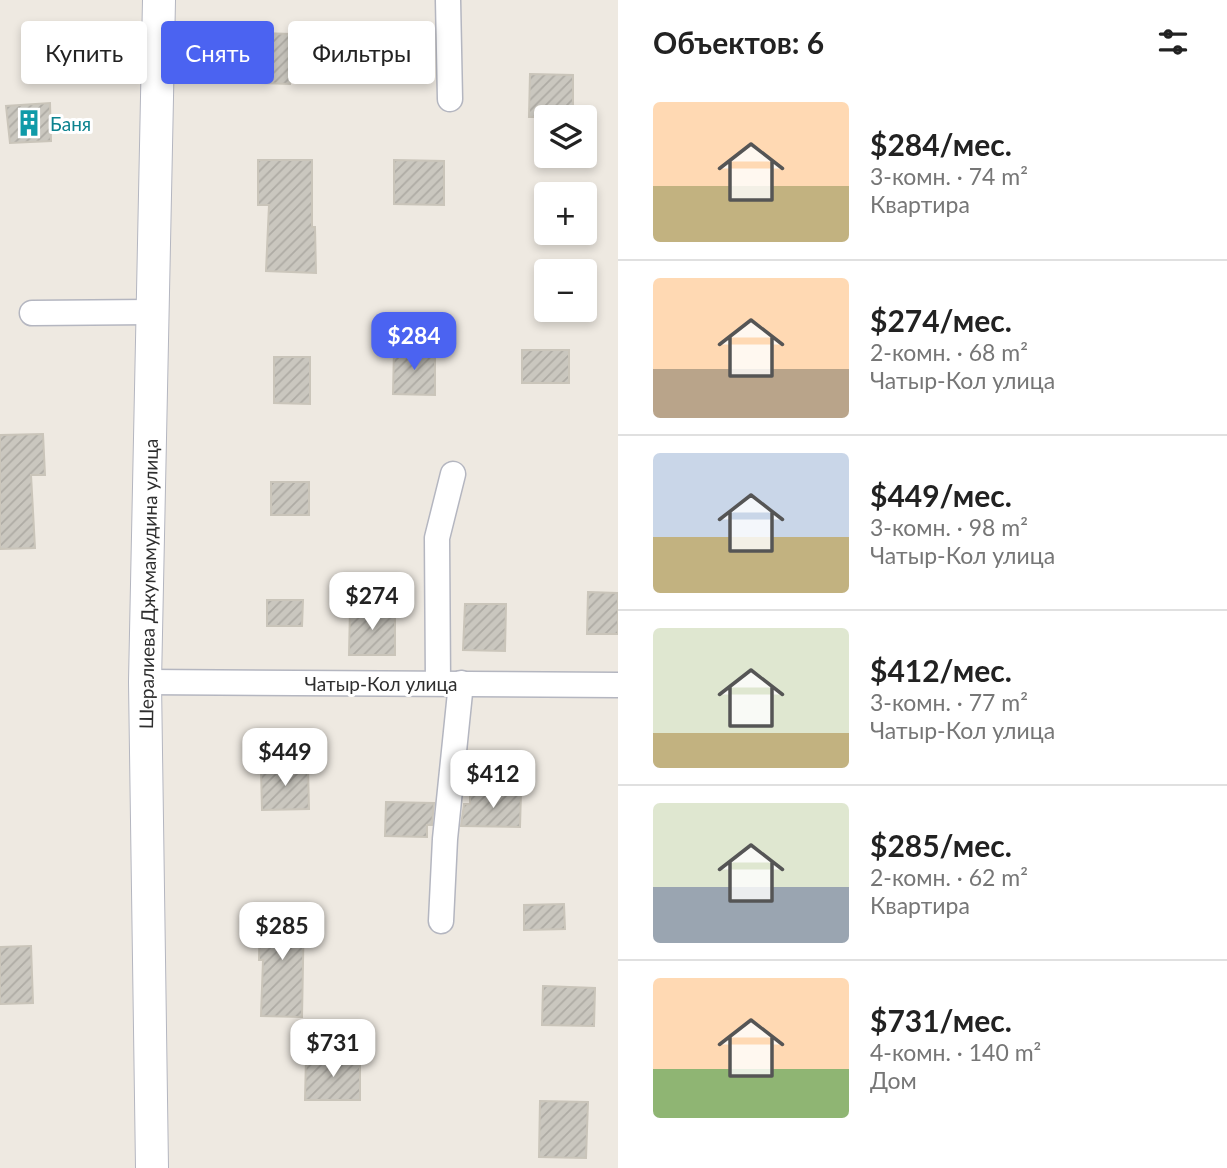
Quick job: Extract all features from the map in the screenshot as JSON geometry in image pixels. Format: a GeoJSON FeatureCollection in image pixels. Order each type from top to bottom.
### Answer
{"type":"FeatureCollection","features":[{"type":"Feature","properties":{"kind":"street","name":"Шералиева Джумамудина улица"},"geometry":{"type":"LineString","coordinates":[[152,1168],[145,682],[159,0]]}},
{"type":"Feature","properties":{"kind":"street"},"geometry":{"type":"LineString","coordinates":[[448,0],[450,99]]}},
{"type":"Feature","properties":{"kind":"street"},"geometry":{"type":"LineString","coordinates":[[32,313],[152,312]]}},
{"type":"Feature","properties":{"kind":"street"},"geometry":{"type":"LineString","coordinates":[[441,921],[449,683],[437,538],[453,474]]}},
{"type":"Feature","properties":{"kind":"street","name":"Чатыр-Кол улица"},"geometry":{"type":"LineString","coordinates":[[145,682],[618,685]]}},
{"type":"Feature","properties":{"kind":"building"},"geometry":{"type":"Polygon","coordinates":[[[274,33],[288,34],[288,84],[274,83],[274,33]]]}},
{"type":"Feature","properties":{"kind":"building"},"geometry":{"type":"Polygon","coordinates":[[[530,74],[573,75],[573,105],[534,105],[534,117],[529,117],[530,74]]]}},
{"type":"Feature","properties":{"kind":"building","name":"Баня"},"geometry":{"type":"Polygon","coordinates":[[[50,103],[51,141],[10,143],[6,106],[50,103]]]}},
{"type":"Feature","properties":{"kind":"building"},"geometry":{"type":"Polygon","coordinates":[[[258,160],[312,160],[312,227],[315,227],[316,273],[266,271],[269,205],[258,205],[258,160]]]}},
{"type":"Feature","properties":{"kind":"building"},"geometry":{"type":"Polygon","coordinates":[[[394,160],[444,161],[444,205],[394,204],[394,160]]]}},
{"type":"Feature","properties":{"kind":"building"},"geometry":{"type":"Polygon","coordinates":[[[394,349],[435,349],[435,395],[393,394],[394,349]]]}},
{"type":"Feature","properties":{"kind":"building"},"geometry":{"type":"Polygon","coordinates":[[[522,350],[569,350],[569,383],[522,383],[522,350]]]}},
{"type":"Feature","properties":{"kind":"building"},"geometry":{"type":"Polygon","coordinates":[[[274,357],[310,357],[310,404],[274,403],[274,357]]]}},
{"type":"Feature","properties":{"kind":"building"},"geometry":{"type":"Polygon","coordinates":[[[43,434],[45,475],[31,475],[35,548],[0,549],[0,435],[43,434]]]}},
{"type":"Feature","properties":{"kind":"building"},"geometry":{"type":"Polygon","coordinates":[[[271,482],[309,482],[309,515],[271,515],[271,482]]]}},
{"type":"Feature","properties":{"kind":"building"},"geometry":{"type":"Polygon","coordinates":[[[588,592],[618,593],[618,634],[587,634],[588,592]]]}},
{"type":"Feature","properties":{"kind":"building"},"geometry":{"type":"Polygon","coordinates":[[[267,600],[303,600],[302,626],[267,626],[267,600]]]}},
{"type":"Feature","properties":{"kind":"building"},"geometry":{"type":"Polygon","coordinates":[[[465,604],[506,604],[505,651],[463,650],[465,604]]]}},
{"type":"Feature","properties":{"kind":"building"},"geometry":{"type":"Polygon","coordinates":[[[350,608],[395,608],[395,655],[349,655],[350,608]]]}},
{"type":"Feature","properties":{"kind":"building"},"geometry":{"type":"Polygon","coordinates":[[[308,767],[309,809],[262,810],[261,768],[308,767]]]}},
{"type":"Feature","properties":{"kind":"building"},"geometry":{"type":"Polygon","coordinates":[[[470,791],[521,792],[520,827],[461,826],[464,804],[470,804],[470,791]]]}},
{"type":"Feature","properties":{"kind":"building"},"geometry":{"type":"Polygon","coordinates":[[[386,802],[434,803],[432,825],[427,825],[427,837],[385,836],[386,802]]]}},
{"type":"Feature","properties":{"kind":"building"},"geometry":{"type":"Polygon","coordinates":[[[564,904],[565,929],[524,930],[524,905],[564,904]]]}},
{"type":"Feature","properties":{"kind":"building"},"geometry":{"type":"Polygon","coordinates":[[[260,909],[304,910],[302,1017],[261,1016],[263,960],[259,960],[260,909]]]}},
{"type":"Feature","properties":{"kind":"building"},"geometry":{"type":"Polygon","coordinates":[[[31,946],[33,1003],[0,1004],[0,947],[31,946]]]}},
{"type":"Feature","properties":{"kind":"building"},"geometry":{"type":"Polygon","coordinates":[[[543,986],[595,988],[594,1026],[542,1025],[543,986]]]}},
{"type":"Feature","properties":{"kind":"building"},"geometry":{"type":"Polygon","coordinates":[[[306,1057],[360,1057],[360,1100],[305,1100],[306,1057]]]}},
{"type":"Feature","properties":{"kind":"building"},"geometry":{"type":"Polygon","coordinates":[[[540,1101],[588,1102],[586,1158],[539,1157],[540,1101]]]}},
{"type":"Feature","properties":{"kind":"place","name":"Баня"},"geometry":{"type":"Point","coordinates":[29,123]}}]}
